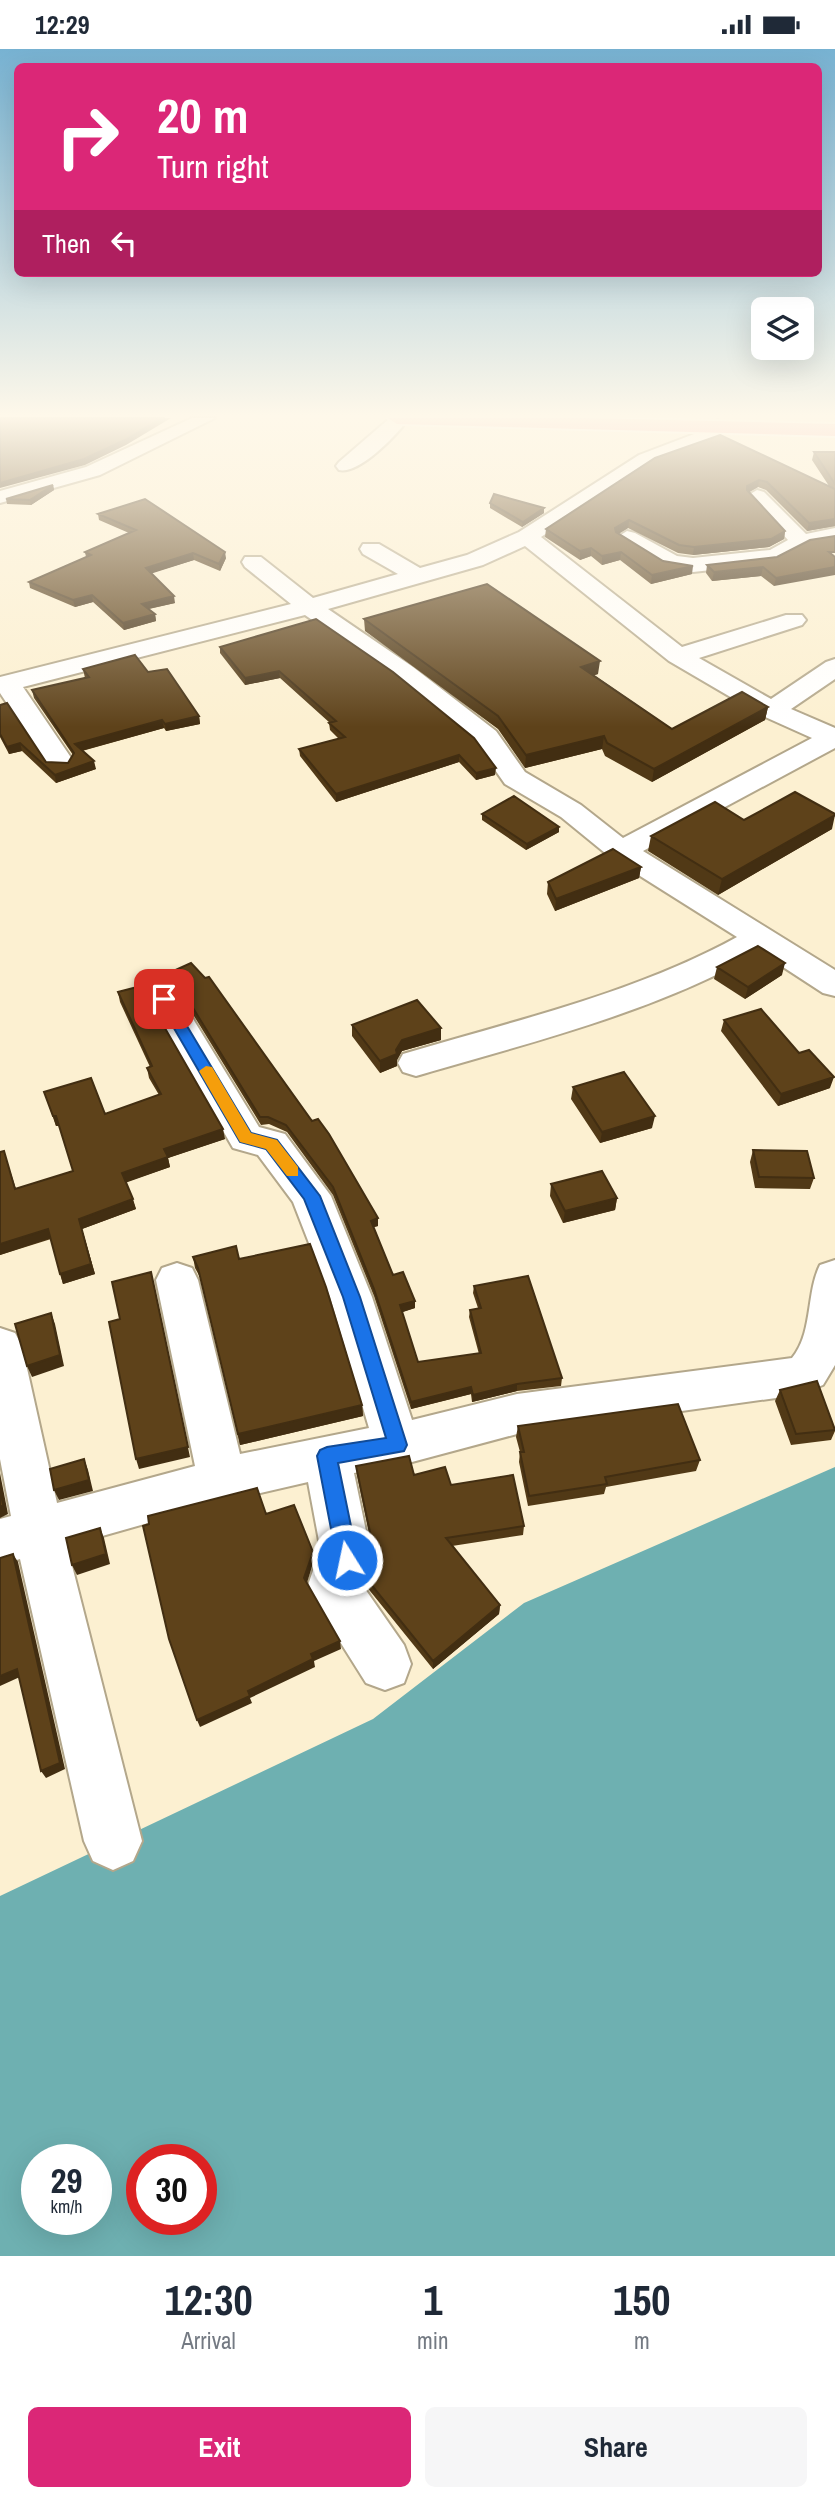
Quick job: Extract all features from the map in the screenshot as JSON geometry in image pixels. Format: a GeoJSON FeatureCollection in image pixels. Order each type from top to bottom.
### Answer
{"type":"FeatureCollection","features":[{"type":"Feature","properties":{"kind":"street"},"geometry":{"type":"LineString","coordinates":[[60,762],[4,684],[309,607],[475,561],[527,537],[551,521]]}},
{"type":"Feature","properties":{"kind":"street"},"geometry":{"type":"LineString","coordinates":[[781,521],[801,541]]}},
{"type":"Feature","properties":{"kind":"street"},"geometry":{"type":"LineString","coordinates":[[627,538],[643,544],[671,562],[693,565],[775,556],[801,541],[835,535]]}},
{"type":"Feature","properties":{"kind":"street"},"geometry":{"type":"LineString","coordinates":[[527,537],[678,656],[772,710],[825,734],[827,741],[621,851]]}},
{"type":"Feature","properties":{"kind":"street"},"geometry":{"type":"LineString","coordinates":[[371,549],[419,577]]}},
{"type":"Feature","properties":{"kind":"street"},"geometry":{"type":"LineString","coordinates":[[253,562],[309,607],[404,672],[486,737],[514,778],[571,811],[621,851],[835,985]]}},
{"type":"Feature","properties":{"kind":"street"},"geometry":{"type":"LineString","coordinates":[[286,564],[339,599]]}},
{"type":"Feature","properties":{"kind":"street"},"geometry":{"type":"LineString","coordinates":[[678,656],[794,620]]}},
{"type":"Feature","properties":{"kind":"street"},"geometry":{"type":"LineString","coordinates":[[772,710],[835,667]]}},
{"type":"Feature","properties":{"kind":"street"},"geometry":{"type":"LineString","coordinates":[[416,1063],[621,999],[708,966],[761,938]]}},
{"type":"Feature","properties":{"kind":"street"},"geometry":{"type":"LineString","coordinates":[[164,999],[246,1138],[271,1144],[311,1196],[351,1297],[397,1445]]}},
{"type":"Feature","properties":{"kind":"street"},"geometry":{"type":"LineString","coordinates":[[19,1536],[222,1480],[327,1456],[397,1445],[517,1414],[807,1373],[816,1360],[833,1299],[835,1277]]}},
{"type":"Feature","properties":{"kind":"street"},"geometry":{"type":"LineString","coordinates":[[177,1280],[222,1480]]}},
{"type":"Feature","properties":{"kind":"street"},"geometry":{"type":"LineString","coordinates":[[0,1346],[19,1536],[113,1841]]}},
{"type":"Feature","properties":{"kind":"street"},"geometry":{"type":"LineString","coordinates":[[327,1456],[347,1560],[347,1567],[334,1579],[333,1585],[385,1664]]}},
{"type":"Feature","properties":{"kind":"water"},"geometry":{"type":"Polygon","coordinates":[[[835,1467],[835,2256],[0,2256],[0,1896],[373,1719],[524,1603],[835,1467]]]}},
{"type":"Feature","properties":{"kind":"building"},"geometry":{"type":"Polygon","coordinates":[[[115,521],[178,521],[225,552],[219,564],[193,553],[146,568],[174,596],[142,604],[155,614],[123,623],[92,595],[73,600],[29,582],[91,555],[85,552],[136,530],[115,521]]]}},
{"type":"Feature","properties":{"kind":"building"},"geometry":{"type":"Polygon","coordinates":[[[558,521],[627,521],[615,528],[616,532],[663,561],[693,566],[652,575],[621,552],[602,556],[591,548],[580,551],[546,529],[558,521]]]}},
{"type":"Feature","properties":{"kind":"building"},"geometry":{"type":"Polygon","coordinates":[[[631,521],[776,521],[785,531],[771,539],[694,547],[679,545],[631,521]]]}},
{"type":"Feature","properties":{"kind":"building"},"geometry":{"type":"Polygon","coordinates":[[[835,536],[835,552],[829,552],[835,557],[835,567],[776,578],[763,567],[714,572],[707,565],[777,557],[810,540],[835,536]]]}},
{"type":"Feature","properties":{"kind":"building"},"geometry":{"type":"Polygon","coordinates":[[[487,584],[600,661],[581,667],[672,729],[742,692],[768,707],[654,769],[607,743],[604,736],[526,755],[498,716],[364,619],[487,584]]]}},
{"type":"Feature","properties":{"kind":"building"},"geometry":{"type":"Polygon","coordinates":[[[316,619],[393,672],[474,738],[496,768],[476,773],[459,755],[336,794],[299,749],[345,737],[329,723],[336,721],[279,671],[245,678],[220,647],[316,619]]]}},
{"type":"Feature","properties":{"kind":"building"},"geometry":{"type":"Polygon","coordinates":[[[135,655],[148,672],[167,669],[199,716],[165,724],[162,720],[75,744],[94,761],[55,775],[20,743],[7,747],[0,734],[0,705],[7,703],[46,762],[68,763],[74,753],[32,690],[89,677],[83,669],[135,655]]]}},
{"type":"Feature","properties":{"kind":"building"},"geometry":{"type":"Polygon","coordinates":[[[795,792],[835,815],[722,879],[651,836],[715,802],[744,820],[795,792]]]}},
{"type":"Feature","properties":{"kind":"building"},"geometry":{"type":"Polygon","coordinates":[[[514,796],[559,827],[527,844],[482,814],[514,796]]]}},
{"type":"Feature","properties":{"kind":"building"},"geometry":{"type":"Polygon","coordinates":[[[613,849],[641,867],[556,899],[548,882],[613,849]]]}},
{"type":"Feature","properties":{"kind":"building"},"geometry":{"type":"Polygon","coordinates":[[[758,946],[785,963],[748,987],[717,967],[758,946]]]}},
{"type":"Feature","properties":{"kind":"building"},"geometry":{"type":"Polygon","coordinates":[[[191,963],[205,978],[209,977],[312,1121],[318,1119],[329,1134],[378,1218],[371,1221],[393,1275],[403,1272],[415,1301],[400,1305],[418,1362],[481,1353],[470,1310],[481,1308],[474,1286],[528,1276],[562,1378],[517,1384],[473,1395],[471,1387],[411,1402],[374,1289],[333,1187],[286,1125],[268,1117],[260,1117],[177,982],[158,978],[191,963]]]}},
{"type":"Feature","properties":{"kind":"building"},"geometry":{"type":"Polygon","coordinates":[[[145,985],[143,990],[223,1129],[164,1149],[168,1157],[122,1173],[133,1199],[79,1219],[91,1264],[60,1274],[48,1229],[0,1244],[0,1152],[4,1151],[15,1189],[73,1171],[56,1116],[53,1116],[44,1092],[91,1078],[105,1114],[161,1094],[147,1068],[152,1066],[118,992],[145,985]]]}},
{"type":"Feature","properties":{"kind":"building"},"geometry":{"type":"Polygon","coordinates":[[[417,1000],[441,1028],[402,1040],[396,1050],[397,1054],[380,1061],[352,1025],[417,1000]]]}},
{"type":"Feature","properties":{"kind":"building"},"geometry":{"type":"Polygon","coordinates":[[[761,1009],[799,1053],[809,1050],[834,1077],[781,1094],[724,1020],[761,1009]]]}},
{"type":"Feature","properties":{"kind":"building"},"geometry":{"type":"Polygon","coordinates":[[[624,1072],[655,1116],[602,1132],[573,1087],[624,1072]]]}},
{"type":"Feature","properties":{"kind":"building"},"geometry":{"type":"Polygon","coordinates":[[[753,1150],[807,1151],[814,1178],[759,1177],[753,1150]]]}},
{"type":"Feature","properties":{"kind":"building"},"geometry":{"type":"Polygon","coordinates":[[[602,1171],[617,1198],[565,1211],[551,1184],[602,1171]]]}},
{"type":"Feature","properties":{"kind":"building"},"geometry":{"type":"Polygon","coordinates":[[[310,1244],[362,1405],[238,1434],[198,1268],[193,1257],[236,1246],[239,1259],[310,1244]]]}},
{"type":"Feature","properties":{"kind":"building"},"geometry":{"type":"Polygon","coordinates":[[[151,1272],[188,1447],[136,1459],[109,1322],[120,1319],[112,1282],[151,1272]]]}},
{"type":"Feature","properties":{"kind":"building"},"geometry":{"type":"Polygon","coordinates":[[[51,1313],[60,1355],[27,1366],[15,1324],[51,1313]]]}},
{"type":"Feature","properties":{"kind":"building"},"geometry":{"type":"Polygon","coordinates":[[[817,1381],[835,1430],[796,1434],[780,1390],[817,1381]]]}},
{"type":"Feature","properties":{"kind":"building"},"geometry":{"type":"Polygon","coordinates":[[[678,1404],[700,1460],[605,1477],[607,1484],[529,1496],[518,1426],[678,1404]]]}},
{"type":"Feature","properties":{"kind":"building"},"geometry":{"type":"Polygon","coordinates":[[[409,1456],[414,1475],[445,1467],[451,1485],[513,1475],[524,1526],[446,1538],[500,1605],[433,1661],[365,1577],[374,1551],[356,1466],[409,1456]]]}},
{"type":"Feature","properties":{"kind":"building"},"geometry":{"type":"Polygon","coordinates":[[[84,1459],[89,1480],[54,1490],[50,1469],[84,1459]]]}},
{"type":"Feature","properties":{"kind":"building"},"geometry":{"type":"Polygon","coordinates":[[[257,1488],[266,1514],[294,1505],[313,1552],[304,1578],[340,1641],[311,1654],[313,1659],[248,1691],[250,1696],[197,1720],[169,1639],[143,1526],[149,1524],[148,1516],[257,1488]]]}},
{"type":"Feature","properties":{"kind":"building"},"geometry":{"type":"Polygon","coordinates":[[[100,1528],[106,1554],[72,1565],[66,1538],[100,1528]]]}},
{"type":"Feature","properties":{"kind":"building"},"geometry":{"type":"Polygon","coordinates":[[[13,1554],[60,1763],[41,1771],[17,1669],[0,1676],[0,1558],[13,1554]]]}},
{"type":"Feature","properties":{"kind":"slow traffic"},"geometry":{"type":"LineString","coordinates":[[206,1071],[246,1138],[271,1144],[293,1172]]}},
{"type":"Feature","properties":{"kind":"route"},"geometry":{"type":"LineString","coordinates":[[164,999],[246,1138],[271,1144],[311,1196],[351,1297],[380,1382],[397,1445],[327,1456],[347,1560]]}}]}
